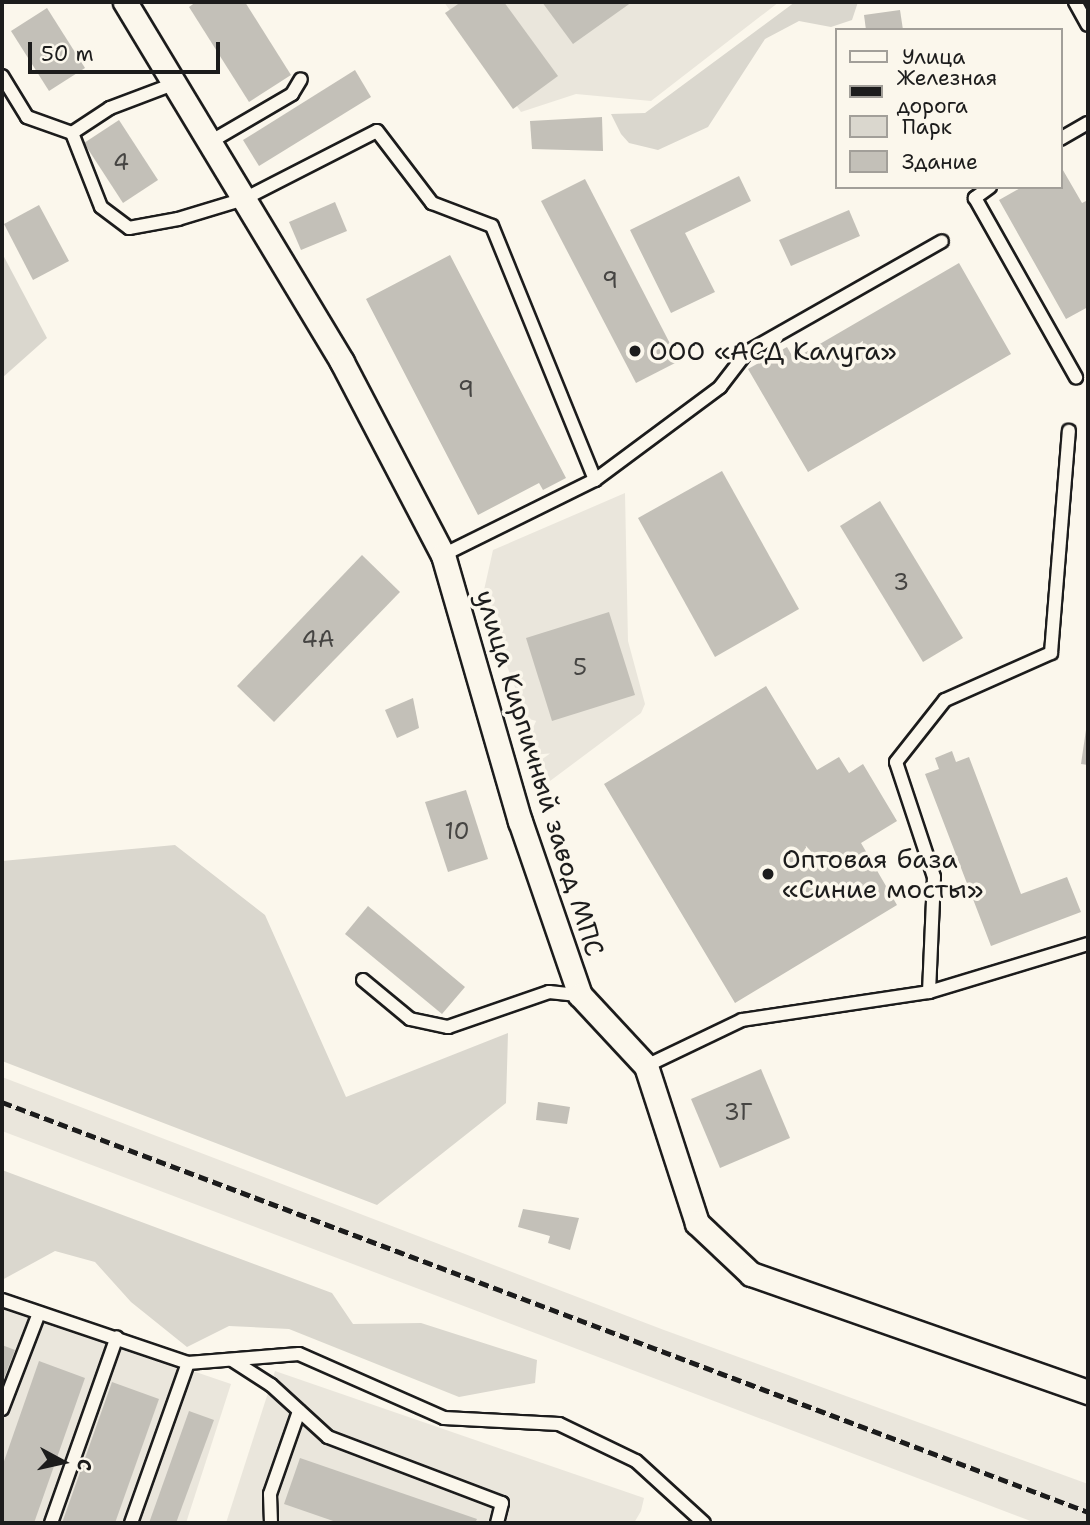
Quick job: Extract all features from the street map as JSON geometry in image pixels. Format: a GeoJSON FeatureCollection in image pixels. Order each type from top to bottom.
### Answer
{"type":"FeatureCollection","features":[{"type":"Feature","properties":{"kind":"street","name":"улица Кирпичный завод МПС"},"geometry":{"type":"LineString","coordinates":[[125,2],[177,83],[342,362],[443,555],[520,821],[580,995],[646,1066],[697,1223],[751,1274],[1088,1392]]}},
{"type":"Feature","properties":{"kind":"lane"},"geometry":{"type":"LineString","coordinates":[[1075,2],[1088,25]]}},
{"type":"Feature","properties":{"kind":"lane"},"geometry":{"type":"LineString","coordinates":[[2,76],[27,117],[72,133],[101,208],[129,229],[244,199],[377,131],[432,203],[492,226],[595,480]]}},
{"type":"Feature","properties":{"kind":"lane"},"geometry":{"type":"LineString","coordinates":[[210,142],[292,93],[301,79]]}},
{"type":"Feature","properties":{"kind":"lane"},"geometry":{"type":"LineString","coordinates":[[72,133],[110,108],[177,83]]}},
{"type":"Feature","properties":{"kind":"lane"},"geometry":{"type":"LineString","coordinates":[[1062,138],[1088,123]]}},
{"type":"Feature","properties":{"kind":"lane"},"geometry":{"type":"LineString","coordinates":[[987,189],[975,198],[1076,377]]}},
{"type":"Feature","properties":{"kind":"lane"},"geometry":{"type":"LineString","coordinates":[[443,555],[595,480],[720,387],[747,352],[942,241]]}},
{"type":"Feature","properties":{"kind":"lane"},"geometry":{"type":"LineString","coordinates":[[929,992],[934,877],[896,762],[945,700],[1051,653],[1069,431]]}},
{"type":"Feature","properties":{"kind":"lane"},"geometry":{"type":"LineString","coordinates":[[646,1066],[742,1020],[929,992],[1088,944]]}},
{"type":"Feature","properties":{"kind":"lane"},"geometry":{"type":"LineString","coordinates":[[363,980],[410,1019],[448,1027],[548,992],[580,995]]}},
{"type":"Feature","properties":{"kind":"lane"},"geometry":{"type":"LineString","coordinates":[[2,1300],[188,1363],[299,1354],[444,1418],[559,1424],[636,1461],[704,1523]]}},
{"type":"Feature","properties":{"kind":"lane"},"geometry":{"type":"LineString","coordinates":[[2,1409],[39,1313]]}},
{"type":"Feature","properties":{"kind":"lane"},"geometry":{"type":"LineString","coordinates":[[51,1523],[117,1337]]}},
{"type":"Feature","properties":{"kind":"lane"},"geometry":{"type":"LineString","coordinates":[[232,1359],[328,1437],[502,1503],[498,1523]]}},
{"type":"Feature","properties":{"kind":"lane"},"geometry":{"type":"LineString","coordinates":[[131,1523],[188,1363]]}},
{"type":"Feature","properties":{"kind":"lane"},"geometry":{"type":"LineString","coordinates":[[271,1523],[270,1494],[299,1411]]}},
{"type":"Feature","properties":{"kind":"shaded area"},"geometry":{"type":"Polygon","coordinates":[[[444,2],[779,2],[651,101],[576,94],[521,112],[444,2]]]}},
{"type":"Feature","properties":{"kind":"shaded area"},"geometry":{"type":"Polygon","coordinates":[[[625,493],[628,641],[645,704],[641,713],[550,781],[482,599],[493,550],[625,493]]]}},
{"type":"Feature","properties":{"kind":"shaded area"},"geometry":{"type":"Polygon","coordinates":[[[2,1077],[664,1330],[1088,1484],[1088,1523],[1036,1523],[2,1131],[2,1077]]]}},
{"type":"Feature","properties":{"kind":"shaded area"},"geometry":{"type":"Polygon","coordinates":[[[2,1306],[231,1384],[186,1523],[2,1523],[2,1306]]]}},
{"type":"Feature","properties":{"kind":"shaded area"},"geometry":{"type":"Polygon","coordinates":[[[275,1371],[644,1498],[641,1511],[634,1523],[226,1523],[275,1371]]]}},
{"type":"Feature","properties":{"kind":"green space"},"geometry":{"type":"Polygon","coordinates":[[[795,2],[858,2],[852,20],[831,27],[799,21],[765,39],[708,127],[658,150],[629,143],[621,134],[611,114],[645,113],[795,2]]]}},
{"type":"Feature","properties":{"kind":"green space"},"geometry":{"type":"Polygon","coordinates":[[[2,253],[47,338],[2,378],[2,253]]]}},
{"type":"Feature","properties":{"kind":"green space"},"geometry":{"type":"Polygon","coordinates":[[[175,845],[265,915],[346,1097],[508,1033],[506,1103],[377,1205],[2,1061],[2,861],[175,845]]]}},
{"type":"Feature","properties":{"kind":"green space"},"geometry":{"type":"Polygon","coordinates":[[[2,1170],[332,1293],[353,1324],[421,1323],[537,1360],[535,1383],[459,1397],[289,1329],[229,1326],[187,1347],[131,1302],[95,1262],[55,1251],[2,1280],[2,1170]]]}},
{"type":"Feature","properties":{"kind":"building"},"geometry":{"type":"Polygon","coordinates":[[[196,2],[245,2],[291,75],[249,102],[189,7],[196,2]]]}},
{"type":"Feature","properties":{"kind":"building"},"geometry":{"type":"Polygon","coordinates":[[[461,2],[504,2],[558,76],[513,109],[445,13],[461,2]]]}},
{"type":"Feature","properties":{"kind":"building"},"geometry":{"type":"Polygon","coordinates":[[[542,2],[632,2],[573,44],[542,2]]]}},
{"type":"Feature","properties":{"kind":"building"},"geometry":{"type":"Polygon","coordinates":[[[47,8],[85,68],[49,91],[11,31],[47,8]]]}},
{"type":"Feature","properties":{"kind":"building"},"geometry":{"type":"Polygon","coordinates":[[[900,10],[903,28],[866,28],[864,15],[900,10]]]}},
{"type":"Feature","properties":{"kind":"building"},"geometry":{"type":"Polygon","coordinates":[[[355,70],[371,97],[259,166],[243,140],[355,70]]]}},
{"type":"Feature","properties":{"kind":"building"},"geometry":{"type":"Polygon","coordinates":[[[602,117],[603,151],[532,149],[530,121],[602,117]]]}},
{"type":"Feature","properties":{"kind":"building"},"geometry":{"type":"Polygon","coordinates":[[[119,120],[158,180],[123,203],[84,143],[119,120]]]}},
{"type":"Feature","properties":{"kind":"building"},"geometry":{"type":"Polygon","coordinates":[[[1062,168],[1082,203],[1088,200],[1088,307],[1066,319],[999,200],[1018,189],[1062,189],[1062,168]]]}},
{"type":"Feature","properties":{"kind":"building"},"geometry":{"type":"Polygon","coordinates":[[[739,176],[751,201],[685,233],[715,292],[671,313],[630,230],[739,176]]]}},
{"type":"Feature","properties":{"kind":"building"},"geometry":{"type":"Polygon","coordinates":[[[585,179],[679,361],[636,383],[541,201],[585,179]]]}},
{"type":"Feature","properties":{"kind":"building"},"geometry":{"type":"Polygon","coordinates":[[[335,202],[347,231],[301,250],[289,222],[335,202]]]}},
{"type":"Feature","properties":{"kind":"building"},"geometry":{"type":"Polygon","coordinates":[[[39,205],[69,261],[33,280],[4,224],[39,205]]]}},
{"type":"Feature","properties":{"kind":"building"},"geometry":{"type":"Polygon","coordinates":[[[849,210],[860,236],[791,266],[779,240],[849,210]]]}},
{"type":"Feature","properties":{"kind":"building"},"geometry":{"type":"Polygon","coordinates":[[[450,255],[566,478],[543,490],[539,483],[478,515],[366,299],[450,255]]]}},
{"type":"Feature","properties":{"kind":"building"},"geometry":{"type":"Polygon","coordinates":[[[959,263],[1011,354],[808,472],[748,369],[787,347],[794,359],[959,263]]]}},
{"type":"Feature","properties":{"kind":"building"},"geometry":{"type":"Polygon","coordinates":[[[722,471],[799,609],[715,657],[638,518],[722,471]]]}},
{"type":"Feature","properties":{"kind":"building"},"geometry":{"type":"Polygon","coordinates":[[[880,501],[963,638],[923,662],[840,526],[880,501]]]}},
{"type":"Feature","properties":{"kind":"building"},"geometry":{"type":"Polygon","coordinates":[[[362,555],[400,592],[274,722],[237,686],[362,555]]]}},
{"type":"Feature","properties":{"kind":"building"},"geometry":{"type":"Polygon","coordinates":[[[609,612],[635,695],[552,721],[526,638],[609,612]]]}},
{"type":"Feature","properties":{"kind":"building","name":"Оптовая база «Синие мосты»"},"geometry":{"type":"Polygon","coordinates":[[[766,686],[817,770],[839,757],[849,773],[863,764],[897,821],[861,843],[897,905],[735,1003],[604,784],[766,686]]]}},
{"type":"Feature","properties":{"kind":"building"},"geometry":{"type":"Polygon","coordinates":[[[413,698],[419,728],[397,738],[385,710],[413,698]]]}},
{"type":"Feature","properties":{"kind":"building"},"geometry":{"type":"Polygon","coordinates":[[[1088,723],[1088,765],[1081,764],[1088,723]]]}},
{"type":"Feature","properties":{"kind":"building"},"geometry":{"type":"Polygon","coordinates":[[[952,751],[956,762],[969,757],[1021,894],[1067,877],[1081,912],[991,946],[925,774],[939,769],[935,758],[952,751]]]}},
{"type":"Feature","properties":{"kind":"building"},"geometry":{"type":"Polygon","coordinates":[[[466,790],[488,859],[448,872],[425,802],[466,790]]]}},
{"type":"Feature","properties":{"kind":"building"},"geometry":{"type":"Polygon","coordinates":[[[368,906],[465,987],[442,1014],[345,934],[368,906]]]}},
{"type":"Feature","properties":{"kind":"building"},"geometry":{"type":"Polygon","coordinates":[[[761,1069],[790,1138],[720,1168],[691,1099],[761,1069]]]}},
{"type":"Feature","properties":{"kind":"building"},"geometry":{"type":"Polygon","coordinates":[[[538,1102],[570,1107],[567,1124],[536,1120],[538,1102]]]}},
{"type":"Feature","properties":{"kind":"building"},"geometry":{"type":"Polygon","coordinates":[[[523,1209],[579,1218],[570,1250],[548,1243],[550,1236],[518,1227],[523,1209]]]}},
{"type":"Feature","properties":{"kind":"building"},"geometry":{"type":"Polygon","coordinates":[[[2,1345],[15,1350],[2,1383],[2,1345]]]}},
{"type":"Feature","properties":{"kind":"building"},"geometry":{"type":"Polygon","coordinates":[[[39,1361],[85,1378],[34,1523],[2,1523],[2,1467],[39,1361]]]}},
{"type":"Feature","properties":{"kind":"building"},"geometry":{"type":"Polygon","coordinates":[[[112,1382],[159,1399],[115,1523],[62,1523],[112,1382]]]}},
{"type":"Feature","properties":{"kind":"building"},"geometry":{"type":"Polygon","coordinates":[[[189,1411],[214,1420],[176,1523],[149,1523],[189,1411]]]}},
{"type":"Feature","properties":{"kind":"building"},"geometry":{"type":"Polygon","coordinates":[[[300,1458],[477,1519],[475,1523],[339,1523],[284,1504],[300,1458]]]}},
{"type":"Feature","properties":{"kind":"railway"},"geometry":{"type":"LineString","coordinates":[[2,1102],[1088,1512]]}},
{"type":"Feature","properties":{"kind":"place","name":"ООО «АСД Калуга»"},"geometry":{"type":"Point","coordinates":[635,351]}},
{"type":"Feature","properties":{"kind":"place","name":"Оптовая база «Синие мосты»"},"geometry":{"type":"Point","coordinates":[768,874]}}]}
